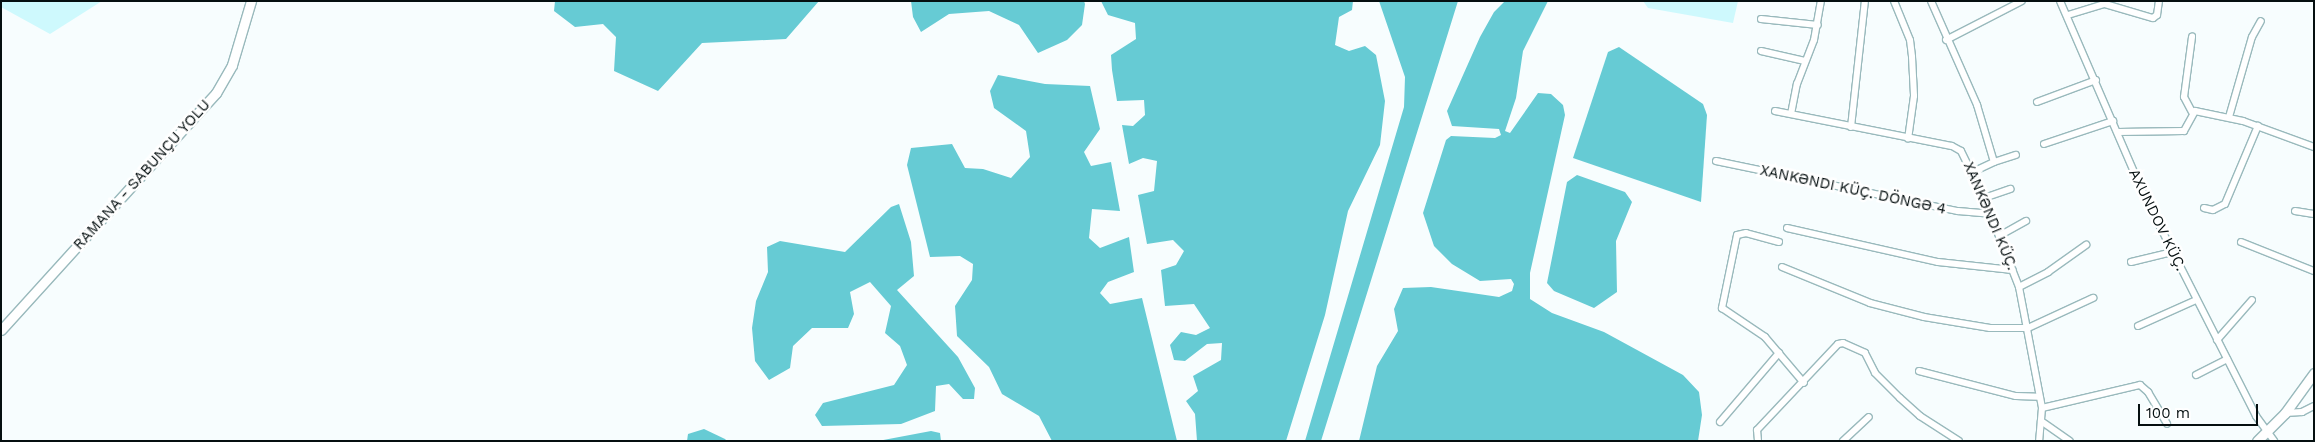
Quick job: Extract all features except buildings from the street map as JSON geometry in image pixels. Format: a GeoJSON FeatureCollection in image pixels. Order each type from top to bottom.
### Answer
{"type":"FeatureCollection","features":[{"type":"Feature","properties":{"kind":"street","name":"RAMANA - SABUNÇU YOLU"},"geometry":{"type":"LineString","coordinates":[[1,330],[216,93],[232,64],[251,1]]}},
{"type":"Feature","properties":{"kind":"street"},"geometry":{"type":"LineString","coordinates":[[1791,114],[1805,61],[1818,25],[1821,1]]}},
{"type":"Feature","properties":{"kind":"street"},"geometry":{"type":"LineString","coordinates":[[1851,127],[1865,1]]}},
{"type":"Feature","properties":{"kind":"street"},"geometry":{"type":"LineString","coordinates":[[1894,1],[1910,40],[1912,57],[1914,96],[1908,139]]}},
{"type":"Feature","properties":{"kind":"street"},"geometry":{"type":"LineString","coordinates":[[1931,1],[1946,40],[1976,105],[1994,162]]}},
{"type":"Feature","properties":{"kind":"street"},"geometry":{"type":"LineString","coordinates":[[1946,40],[2022,1]]}},
{"type":"Feature","properties":{"kind":"street","name":"AXUNDOV KÜÇ."},"geometry":{"type":"LineString","coordinates":[[2060,1],[2068,15],[2172,252],[2227,359],[2267,432],[2274,441]]}},
{"type":"Feature","properties":{"kind":"street"},"geometry":{"type":"LineString","coordinates":[[2068,15],[2105,4],[2153,18],[2157,15],[2159,1]]}},
{"type":"Feature","properties":{"kind":"street"},"geometry":{"type":"LineString","coordinates":[[1760,19],[1818,25]]}},
{"type":"Feature","properties":{"kind":"street"},"geometry":{"type":"LineString","coordinates":[[2229,117],[2252,38],[2261,21]]}},
{"type":"Feature","properties":{"kind":"street"},"geometry":{"type":"LineString","coordinates":[[2118,132],[2184,131],[2189,126],[2192,112],[2184,97],[2192,38]]}},
{"type":"Feature","properties":{"kind":"street"},"geometry":{"type":"LineString","coordinates":[[1761,51],[1805,61]]}},
{"type":"Feature","properties":{"kind":"street"},"geometry":{"type":"LineString","coordinates":[[2037,102],[2096,80]]}},
{"type":"Feature","properties":{"kind":"street","name":"XANKƏNDI KÜÇ."},"geometry":{"type":"LineString","coordinates":[[1775,111],[1957,148],[1972,172],[1984,198],[2019,287],[2042,408],[2038,441]]}},
{"type":"Feature","properties":{"kind":"street"},"geometry":{"type":"LineString","coordinates":[[2192,112],[2229,117],[2314,147]]}},
{"type":"Feature","properties":{"kind":"street"},"geometry":{"type":"LineString","coordinates":[[2044,144],[2113,120]]}},
{"type":"Feature","properties":{"kind":"street"},"geometry":{"type":"LineString","coordinates":[[2204,208],[2213,210],[2225,204],[2258,126]]}},
{"type":"Feature","properties":{"kind":"street"},"geometry":{"type":"LineString","coordinates":[[1972,172],[2016,155]]}},
{"type":"Feature","properties":{"kind":"street","name":"XANKƏNDI KÜÇ. DÖNGƏ 4"},"geometry":{"type":"LineString","coordinates":[[1716,162],[1958,211],[1990,214]]}},
{"type":"Feature","properties":{"kind":"street"},"geometry":{"type":"LineString","coordinates":[[1984,198],[2010,188]]}},
{"type":"Feature","properties":{"kind":"street"},"geometry":{"type":"LineString","coordinates":[[2295,211],[2314,214]]}},
{"type":"Feature","properties":{"kind":"street"},"geometry":{"type":"LineString","coordinates":[[1998,236],[2026,221]]}},
{"type":"Feature","properties":{"kind":"street"},"geometry":{"type":"LineString","coordinates":[[1787,228],[1938,262],[2013,270]]}},
{"type":"Feature","properties":{"kind":"street"},"geometry":{"type":"LineString","coordinates":[[1779,242],[1746,233],[1737,234],[1722,308],[1753,328],[1779,353],[1804,383]]}},
{"type":"Feature","properties":{"kind":"street"},"geometry":{"type":"LineString","coordinates":[[2242,242],[2314,271]]}},
{"type":"Feature","properties":{"kind":"street"},"geometry":{"type":"LineString","coordinates":[[2019,287],[2048,272],[2086,245]]}},
{"type":"Feature","properties":{"kind":"street"},"geometry":{"type":"LineString","coordinates":[[2131,262],[2172,252]]}},
{"type":"Feature","properties":{"kind":"street"},"geometry":{"type":"LineString","coordinates":[[1782,268],[1860,300],[1924,317],[1990,328],[2028,328],[2094,298]]}},
{"type":"Feature","properties":{"kind":"street"},"geometry":{"type":"LineString","coordinates":[[2138,326],[2196,300]]}},
{"type":"Feature","properties":{"kind":"street"},"geometry":{"type":"LineString","coordinates":[[2217,340],[2252,300]]}},
{"type":"Feature","properties":{"kind":"street"},"geometry":{"type":"LineString","coordinates":[[1758,441],[1757,430],[1804,383],[1838,344],[1848,344],[1865,353],[1874,373],[1920,416],[1959,441]]}},
{"type":"Feature","properties":{"kind":"street"},"geometry":{"type":"LineString","coordinates":[[1720,422],[1779,353]]}},
{"type":"Feature","properties":{"kind":"street"},"geometry":{"type":"LineString","coordinates":[[2196,375],[2227,359]]}},
{"type":"Feature","properties":{"kind":"street"},"geometry":{"type":"LineString","coordinates":[[1919,371],[2016,396],[2039,397]]}},
{"type":"Feature","properties":{"kind":"street"},"geometry":{"type":"LineString","coordinates":[[2257,441],[2285,413],[2314,373]]}},
{"type":"Feature","properties":{"kind":"street"},"geometry":{"type":"LineString","coordinates":[[2042,408],[2140,385],[2148,392],[2167,424]]}},
{"type":"Feature","properties":{"kind":"street"},"geometry":{"type":"LineString","coordinates":[[2285,413],[2302,412],[2314,406]]}},
{"type":"Feature","properties":{"kind":"street"},"geometry":{"type":"LineString","coordinates":[[1843,441],[1869,417]]}},
{"type":"Feature","properties":{"kind":"street"},"geometry":{"type":"LineString","coordinates":[[2041,421],[2070,441]]}},
{"type":"Feature","properties":{"kind":"shaded area"},"geometry":{"type":"Polygon","coordinates":[[[1,1],[102,1],[50,34],[1,7],[1,1]]]}},
{"type":"Feature","properties":{"kind":"shaded area"},"geometry":{"type":"Polygon","coordinates":[[[1643,1],[1738,1],[1733,23],[1648,8],[1643,1]]]}},
{"type":"Feature","properties":{"kind":"water"},"geometry":{"type":"Polygon","coordinates":[[[555,1],[819,1],[786,39],[702,43],[658,91],[614,71],[616,37],[603,24],[575,27],[554,11],[555,1]]]}},
{"type":"Feature","properties":{"kind":"water"},"geometry":{"type":"Polygon","coordinates":[[[911,1],[1084,1],[1085,4],[1082,25],[1067,40],[1038,53],[1019,25],[989,11],[949,14],[921,32],[913,17],[911,1]]]}},
{"type":"Feature","properties":{"kind":"water"},"geometry":{"type":"Polygon","coordinates":[[[1101,1],[1353,1],[1352,10],[1339,17],[1335,45],[1349,51],[1365,46],[1376,55],[1385,101],[1380,145],[1348,211],[1325,315],[1286,441],[1197,441],[1195,414],[1186,401],[1198,391],[1193,376],[1221,360],[1222,343],[1207,344],[1185,361],[1174,360],[1170,345],[1181,332],[1196,335],[1210,328],[1194,304],[1165,306],[1161,270],[1176,265],[1184,251],[1173,240],[1147,244],[1138,195],[1154,191],[1157,161],[1143,158],[1129,164],[1122,125],[1133,126],[1145,115],[1144,100],[1117,101],[1111,55],[1136,39],[1135,23],[1108,15],[1101,1]]]}},
{"type":"Feature","properties":{"kind":"water"},"geometry":{"type":"Polygon","coordinates":[[[1379,1],[1458,1],[1321,441],[1305,441],[1404,107],[1405,77],[1379,1]]]}},
{"type":"Feature","properties":{"kind":"water"},"geometry":{"type":"Polygon","coordinates":[[[1505,1],[1548,1],[1523,51],[1516,98],[1505,131],[1510,133],[1538,93],[1551,94],[1563,105],[1565,115],[1530,273],[1530,299],[1552,313],[1604,332],[1683,375],[1699,392],[1702,415],[1698,441],[1359,441],[1377,366],[1398,331],[1394,309],[1403,288],[1431,287],[1499,297],[1512,291],[1514,284],[1511,279],[1480,281],[1452,264],[1434,246],[1423,213],[1446,140],[1451,136],[1495,138],[1501,135],[1499,129],[1452,126],[1447,111],[1480,37],[1494,12],[1505,1]]]}},
{"type":"Feature","properties":{"kind":"water"},"geometry":{"type":"Polygon","coordinates":[[[1619,47],[1703,104],[1707,115],[1701,202],[1573,158],[1608,52],[1619,47]]]}},
{"type":"Feature","properties":{"kind":"water"},"geometry":{"type":"Polygon","coordinates":[[[998,75],[1045,84],[1090,86],[1100,129],[1084,152],[1091,166],[1111,162],[1120,211],[1092,209],[1089,238],[1100,248],[1129,237],[1134,272],[1108,282],[1100,293],[1110,304],[1142,298],[1177,441],[1052,441],[1039,416],[1002,394],[989,367],[957,336],[955,306],[972,280],[973,264],[960,256],[930,257],[907,165],[911,148],[952,144],[965,168],[983,169],[1011,178],[1030,157],[1026,131],[994,108],[990,91],[998,75]]]}},
{"type":"Feature","properties":{"kind":"water"},"geometry":{"type":"Polygon","coordinates":[[[1577,175],[1625,192],[1632,202],[1616,241],[1617,292],[1594,308],[1554,291],[1547,283],[1567,182],[1577,175]]]}},
{"type":"Feature","properties":{"kind":"water"},"geometry":{"type":"Polygon","coordinates":[[[899,204],[911,242],[914,276],[897,290],[958,357],[975,388],[974,399],[963,399],[949,384],[936,386],[935,411],[901,424],[822,426],[815,415],[823,403],[894,385],[907,365],[900,346],[885,333],[891,306],[870,282],[850,292],[854,314],[848,328],[812,328],[793,346],[790,368],[769,380],[755,361],[752,328],[756,301],[768,272],[767,247],[780,241],[845,252],[891,207],[899,204]]]}},
{"type":"Feature","properties":{"kind":"water"},"geometry":{"type":"Polygon","coordinates":[[[704,429],[727,441],[687,441],[688,434],[704,429]]]}},
{"type":"Feature","properties":{"kind":"water"},"geometry":{"type":"Polygon","coordinates":[[[931,431],[940,433],[941,441],[878,441],[931,431]]]}}]}
